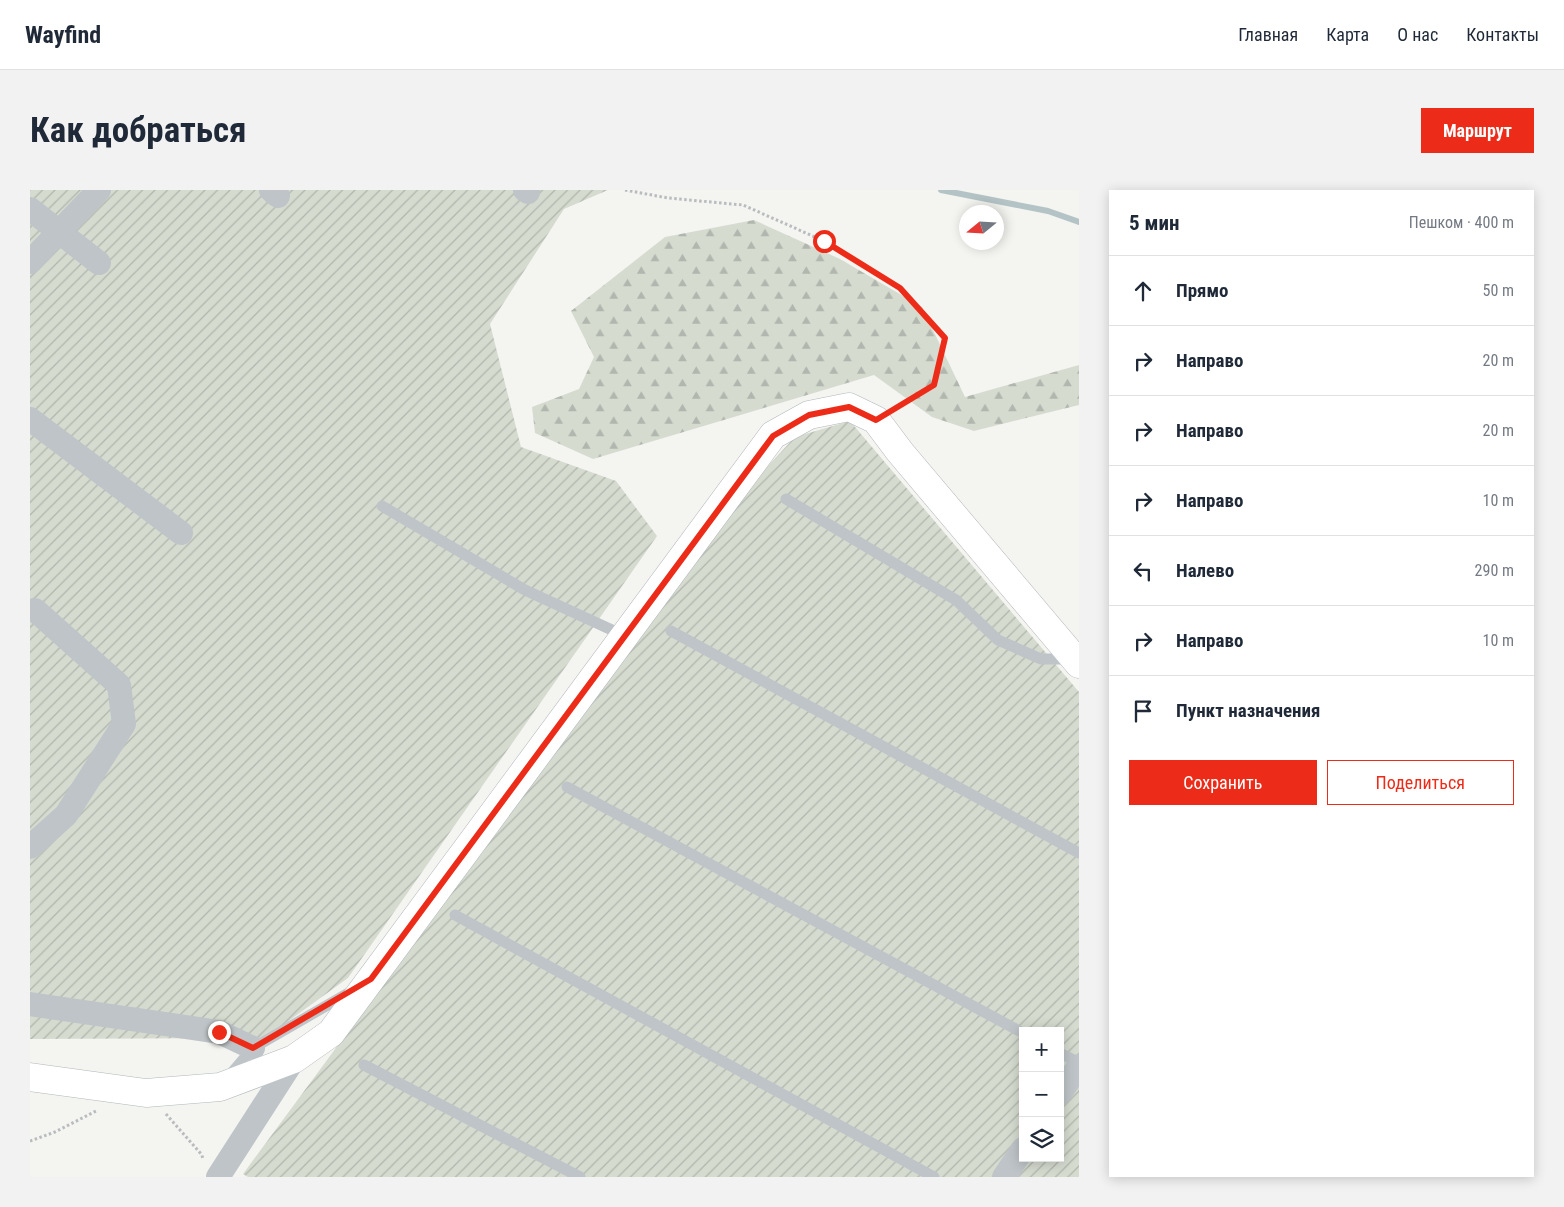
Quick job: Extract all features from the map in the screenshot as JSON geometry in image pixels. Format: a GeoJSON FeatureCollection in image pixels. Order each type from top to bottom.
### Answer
{"type":"FeatureCollection","features":[{"type":"Feature","properties":{"kind":"street"},"geometry":{"type":"LineString","coordinates":[[30,262],[99,190]]}},
{"type":"Feature","properties":{"kind":"street"},"geometry":{"type":"LineString","coordinates":[[30,209],[99,263]]}},
{"type":"Feature","properties":{"kind":"street"},"geometry":{"type":"LineString","coordinates":[[30,1077],[146,1092],[220,1087],[294,1059],[331,1033],[773,436],[809,415],[849,407],[876,420],[900,452],[1077,661]]}},
{"type":"Feature","properties":{"kind":"street"},"geometry":{"type":"LineString","coordinates":[[30,420],[181,533]]}},
{"type":"Feature","properties":{"kind":"street"},"geometry":{"type":"LineString","coordinates":[[31,843],[66,815],[124,724],[118,685],[35,610]]}},
{"type":"Feature","properties":{"kind":"street"},"geometry":{"type":"LineString","coordinates":[[30,1004],[219,1032],[253,1048]]}},
{"type":"Feature","properties":{"kind":"street"},"geometry":{"type":"LineString","coordinates":[[211,1170],[294,1059]]}},
{"type":"Feature","properties":{"kind":"street"},"geometry":{"type":"LineString","coordinates":[[1064,1087],[1079,1064]]}},
{"type":"Feature","properties":{"kind":"street"},"geometry":{"type":"LineString","coordinates":[[1004,1177],[1019,1155]]}},
{"type":"Feature","properties":{"kind":"lane"},"geometry":{"type":"LineString","coordinates":[[786,499],[956,600],[998,640],[1040,659],[1077,661]]}},
{"type":"Feature","properties":{"kind":"lane"},"geometry":{"type":"LineString","coordinates":[[382,506],[525,590],[625,636]]}},
{"type":"Feature","properties":{"kind":"lane"},"geometry":{"type":"LineString","coordinates":[[671,631],[1079,853]]}},
{"type":"Feature","properties":{"kind":"lane"},"geometry":{"type":"LineString","coordinates":[[567,787],[1019,1031]]}},
{"type":"Feature","properties":{"kind":"lane"},"geometry":{"type":"LineString","coordinates":[[455,915],[934,1177]]}},
{"type":"Feature","properties":{"kind":"lane"},"geometry":{"type":"LineString","coordinates":[[220,1087],[253,1048],[371,979]]}},
{"type":"Feature","properties":{"kind":"lane"},"geometry":{"type":"LineString","coordinates":[[1064,1055],[1079,1064]]}},
{"type":"Feature","properties":{"kind":"lane"},"geometry":{"type":"LineString","coordinates":[[364,1065],[580,1177]]}},
{"type":"Feature","properties":{"kind":"path"},"geometry":{"type":"LineString","coordinates":[[625,190],[668,198],[743,205],[824,241],[900,288],[945,338],[934,385],[876,420]]}},
{"type":"Feature","properties":{"kind":"path"},"geometry":{"type":"LineString","coordinates":[[146,1092],[182,1131],[211,1170]]}},
{"type":"Feature","properties":{"kind":"path"},"geometry":{"type":"LineString","coordinates":[[30,1141],[55,1132],[96,1110]]}},
{"type":"Feature","properties":{"kind":"green space"},"geometry":{"type":"Polygon","coordinates":[[[30,190],[608,190],[564,209],[490,324],[521,447],[616,481],[657,536],[348,978],[265,1038],[30,1039],[30,190]]]}},
{"type":"Feature","properties":{"kind":"green space"},"geometry":{"type":"Polygon","coordinates":[[[754,220],[840,259],[922,307],[965,397],[1079,365],[1079,405],[974,431],[932,417],[874,375],[593,459],[535,433],[532,407],[579,389],[594,357],[571,311],[665,237],[754,220]]]}},
{"type":"Feature","properties":{"kind":"green space"},"geometry":{"type":"Polygon","coordinates":[[[850,421],[1079,692],[1079,1177],[248,1177],[243,1174],[754,481],[795,437],[850,421]]]}},
{"type":"Feature","properties":{"kind":"waterway"},"geometry":{"type":"LineString","coordinates":[[941,190],[1048,211],[1079,222]]}},
{"type":"Feature","properties":{"kind":"route"},"geometry":{"type":"LineString","coordinates":[[219,1032],[253,1048],[371,979],[773,436],[809,415],[849,407],[876,420],[934,385],[945,338],[900,288],[824,241]]}}]}
